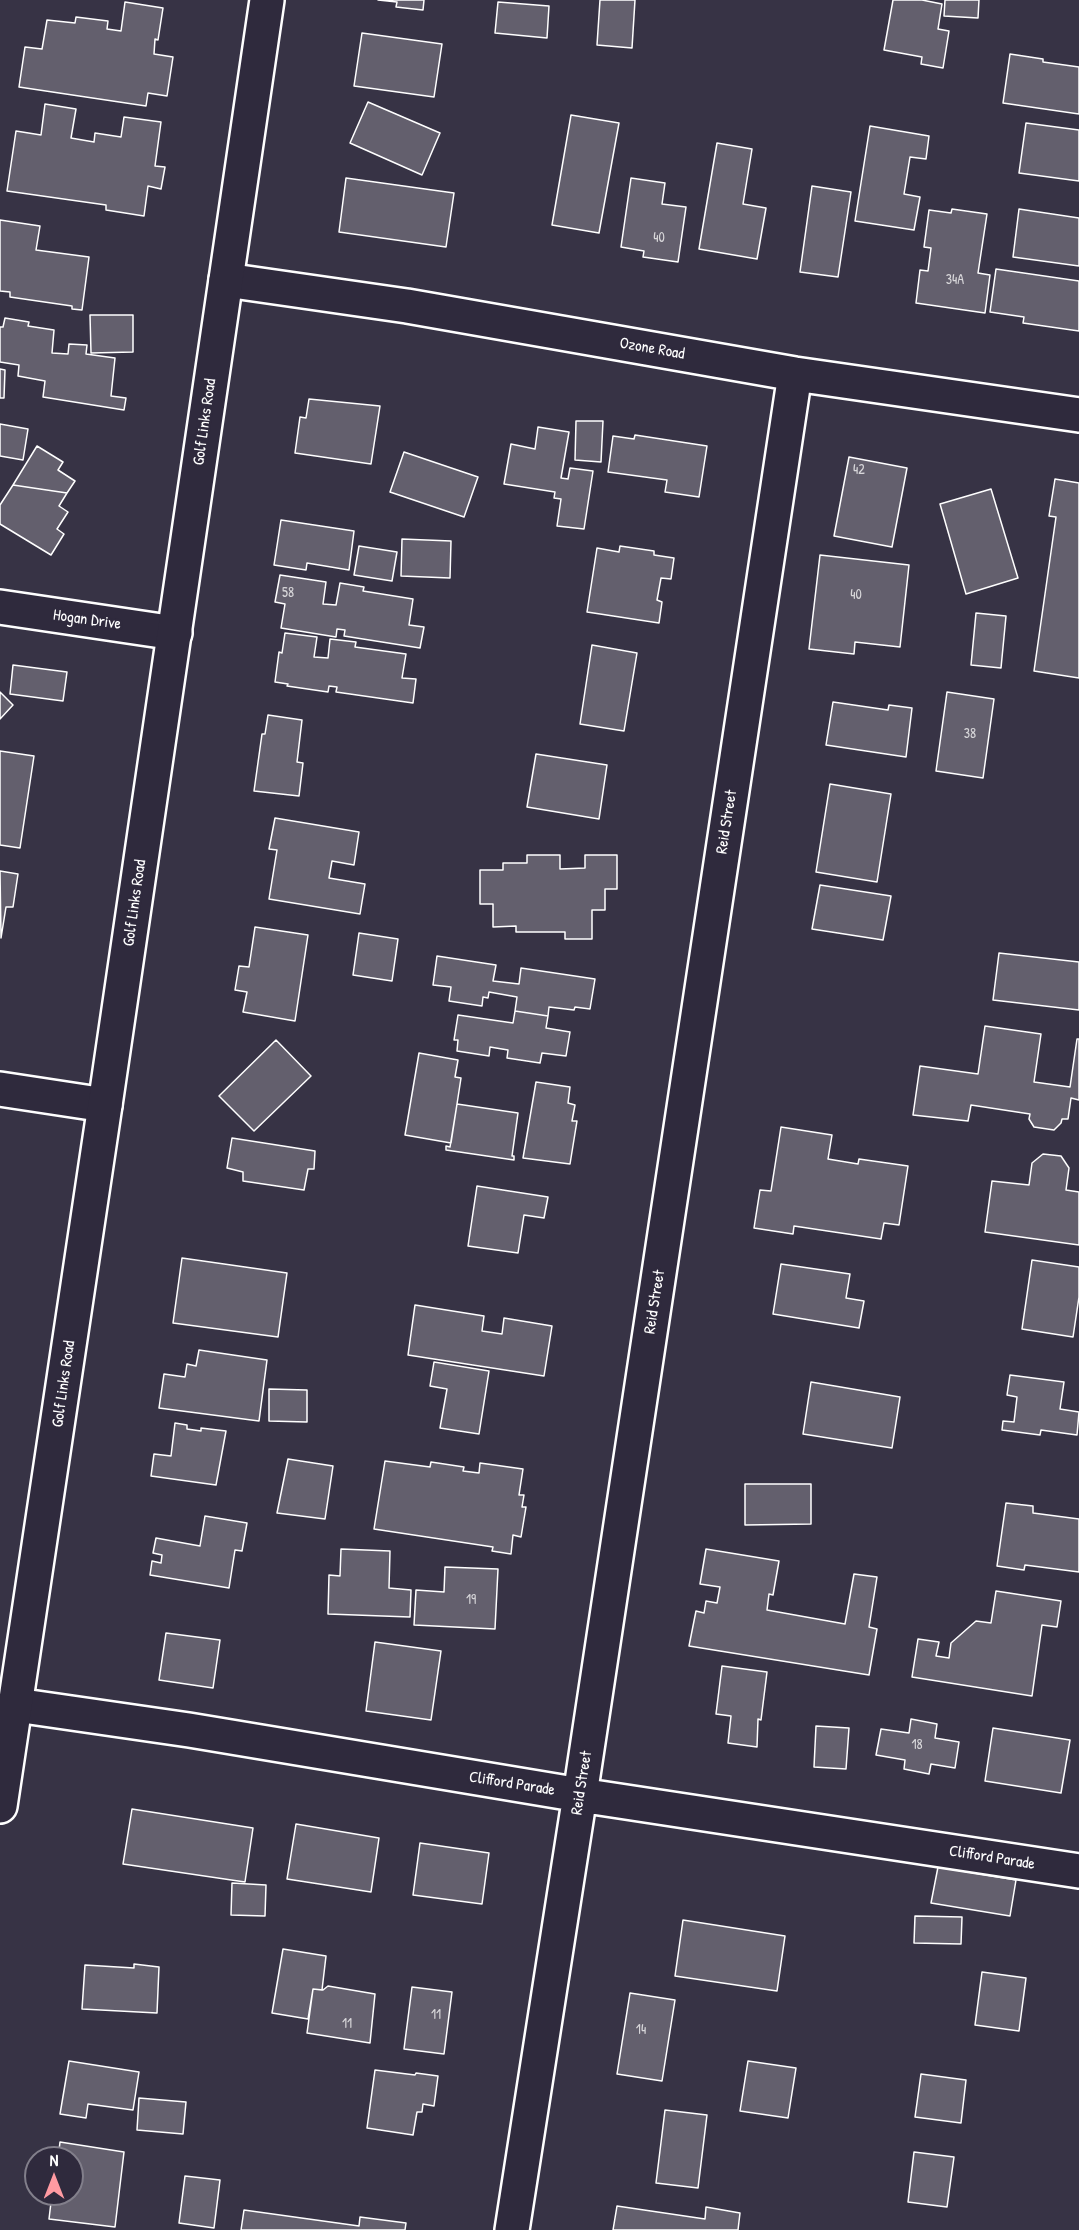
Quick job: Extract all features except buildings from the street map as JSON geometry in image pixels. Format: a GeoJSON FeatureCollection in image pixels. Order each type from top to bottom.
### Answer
{"type":"FeatureCollection","features":[{"type":"Feature","properties":{"kind":"street","name":"Golf Links Road"},"geometry":{"type":"LineString","coordinates":[[0,1802],[267,0]]}},
{"type":"Feature","properties":{"kind":"street","name":"Ozone Road"},"geometry":{"type":"LineString","coordinates":[[226,280],[407,306],[795,374],[1079,415]]}},
{"type":"Feature","properties":{"kind":"street","name":"Reid Street"},"geometry":{"type":"LineString","coordinates":[[512,2230],[795,374]]}},
{"type":"Feature","properties":{"kind":"street","name":"Hogan Drive"},"geometry":{"type":"LineString","coordinates":[[0,607],[175,633]]}},
{"type":"Feature","properties":{"kind":"street"},"geometry":{"type":"LineString","coordinates":[[0,1089],[105,1105]]}},
{"type":"Feature","properties":{"kind":"street","name":"Clifford Parade"},"geometry":{"type":"LineString","coordinates":[[16,1705],[189,1730],[580,1795],[1079,1871]]}}]}
